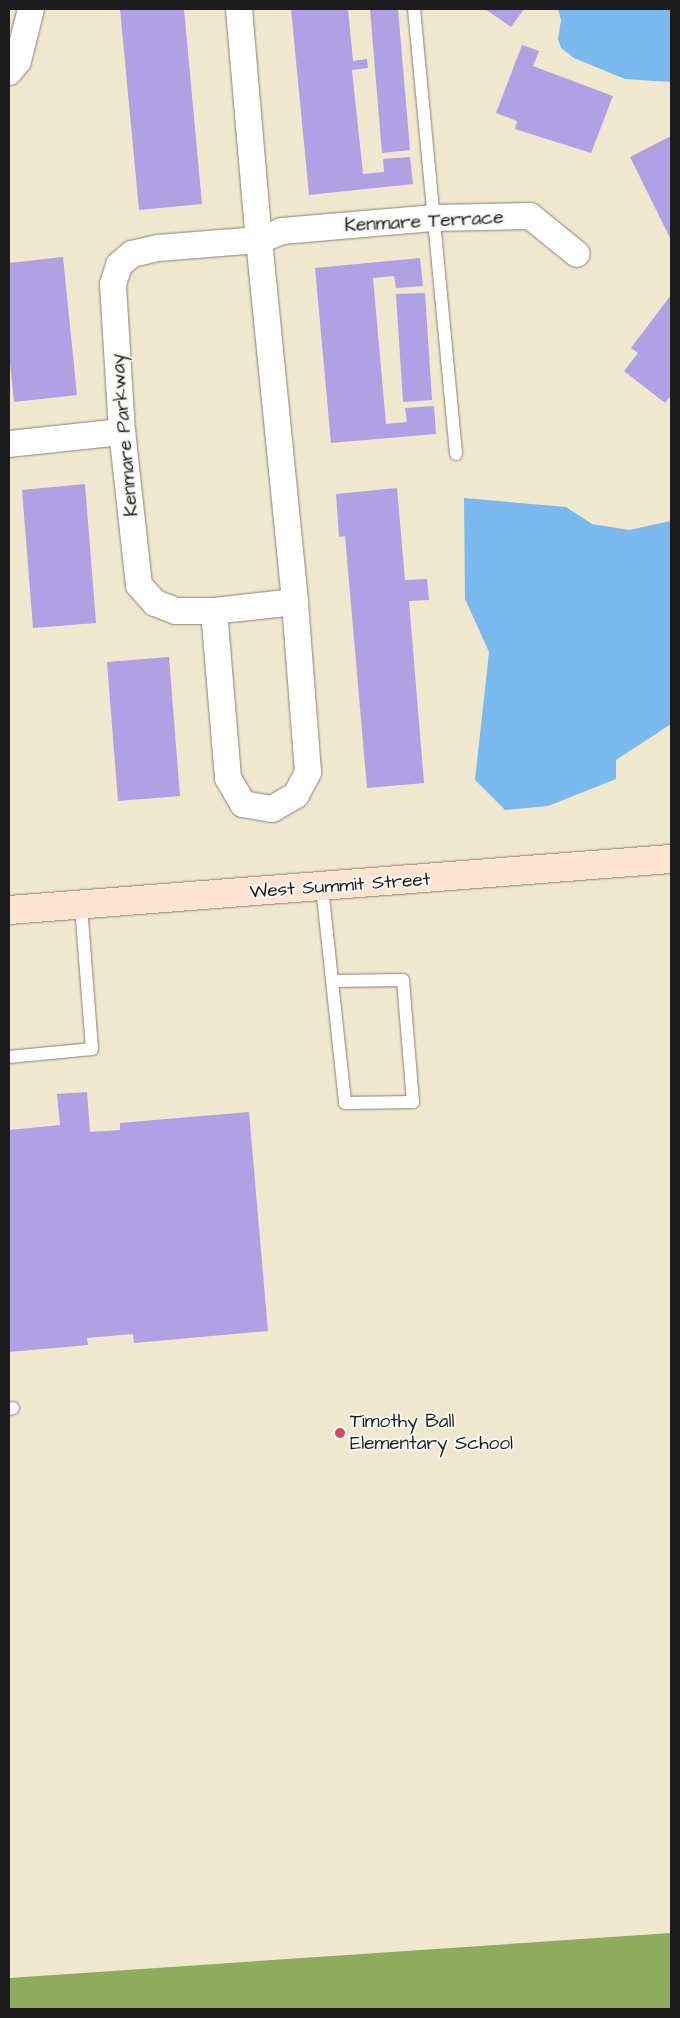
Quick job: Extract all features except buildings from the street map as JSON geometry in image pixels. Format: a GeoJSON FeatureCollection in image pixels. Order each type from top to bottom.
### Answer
{"type":"FeatureCollection","features":[{"type":"Feature","properties":{"kind":"street"},"geometry":{"type":"LineString","coordinates":[[9,72],[18,61],[31,9]]}},
{"type":"Feature","properties":{"kind":"street"},"geometry":{"type":"LineString","coordinates":[[214,611],[228,778],[243,804],[272,809],[296,795],[308,772],[295,602],[259,240],[239,9]]}},
{"type":"Feature","properties":{"kind":"street","name":"Kenmare Terrace"},"geometry":{"type":"LineString","coordinates":[[259,240],[282,231],[436,218],[530,216],[577,254]]}},
{"type":"Feature","properties":{"kind":"street","name":"Kenmare Parkway"},"geometry":{"type":"LineString","coordinates":[[259,240],[158,248],[132,254],[119,265],[113,284],[122,432],[139,585],[155,603],[176,611],[214,611],[295,602]]}},
{"type":"Feature","properties":{"kind":"street"},"geometry":{"type":"LineString","coordinates":[[9,444],[122,432]]}},
{"type":"Feature","properties":{"kind":"street","name":"West Summit Street"},"geometry":{"type":"LineString","coordinates":[[9,910],[671,859]]}},
{"type":"Feature","properties":{"kind":"lane"},"geometry":{"type":"LineString","coordinates":[[414,9],[436,218],[456,454]]}},
{"type":"Feature","properties":{"kind":"lane"},"geometry":{"type":"LineString","coordinates":[[322,887],[345,1103],[413,1102],[403,980],[333,981]]}},
{"type":"Feature","properties":{"kind":"lane"},"geometry":{"type":"LineString","coordinates":[[9,1057],[92,1049],[81,905]]}},
{"type":"Feature","properties":{"kind":"green space"},"geometry":{"type":"Polygon","coordinates":[[[671,1933],[671,2009],[9,2009],[9,1978],[671,1933]]]}},
{"type":"Feature","properties":{"kind":"water"},"geometry":{"type":"Polygon","coordinates":[[[558,9],[671,9],[671,82],[625,79],[574,58],[561,48],[558,39],[561,20],[558,9]]]}},
{"type":"Feature","properties":{"kind":"water"},"geometry":{"type":"Polygon","coordinates":[[[464,498],[566,507],[592,524],[629,530],[671,521],[671,724],[616,760],[616,779],[548,806],[505,810],[475,780],[489,652],[465,599],[464,498]]]}},
{"type":"Feature","properties":{"kind":"place","name":"Timothy Ball Elementary School"},"geometry":{"type":"Point","coordinates":[340,1433]}}]}
